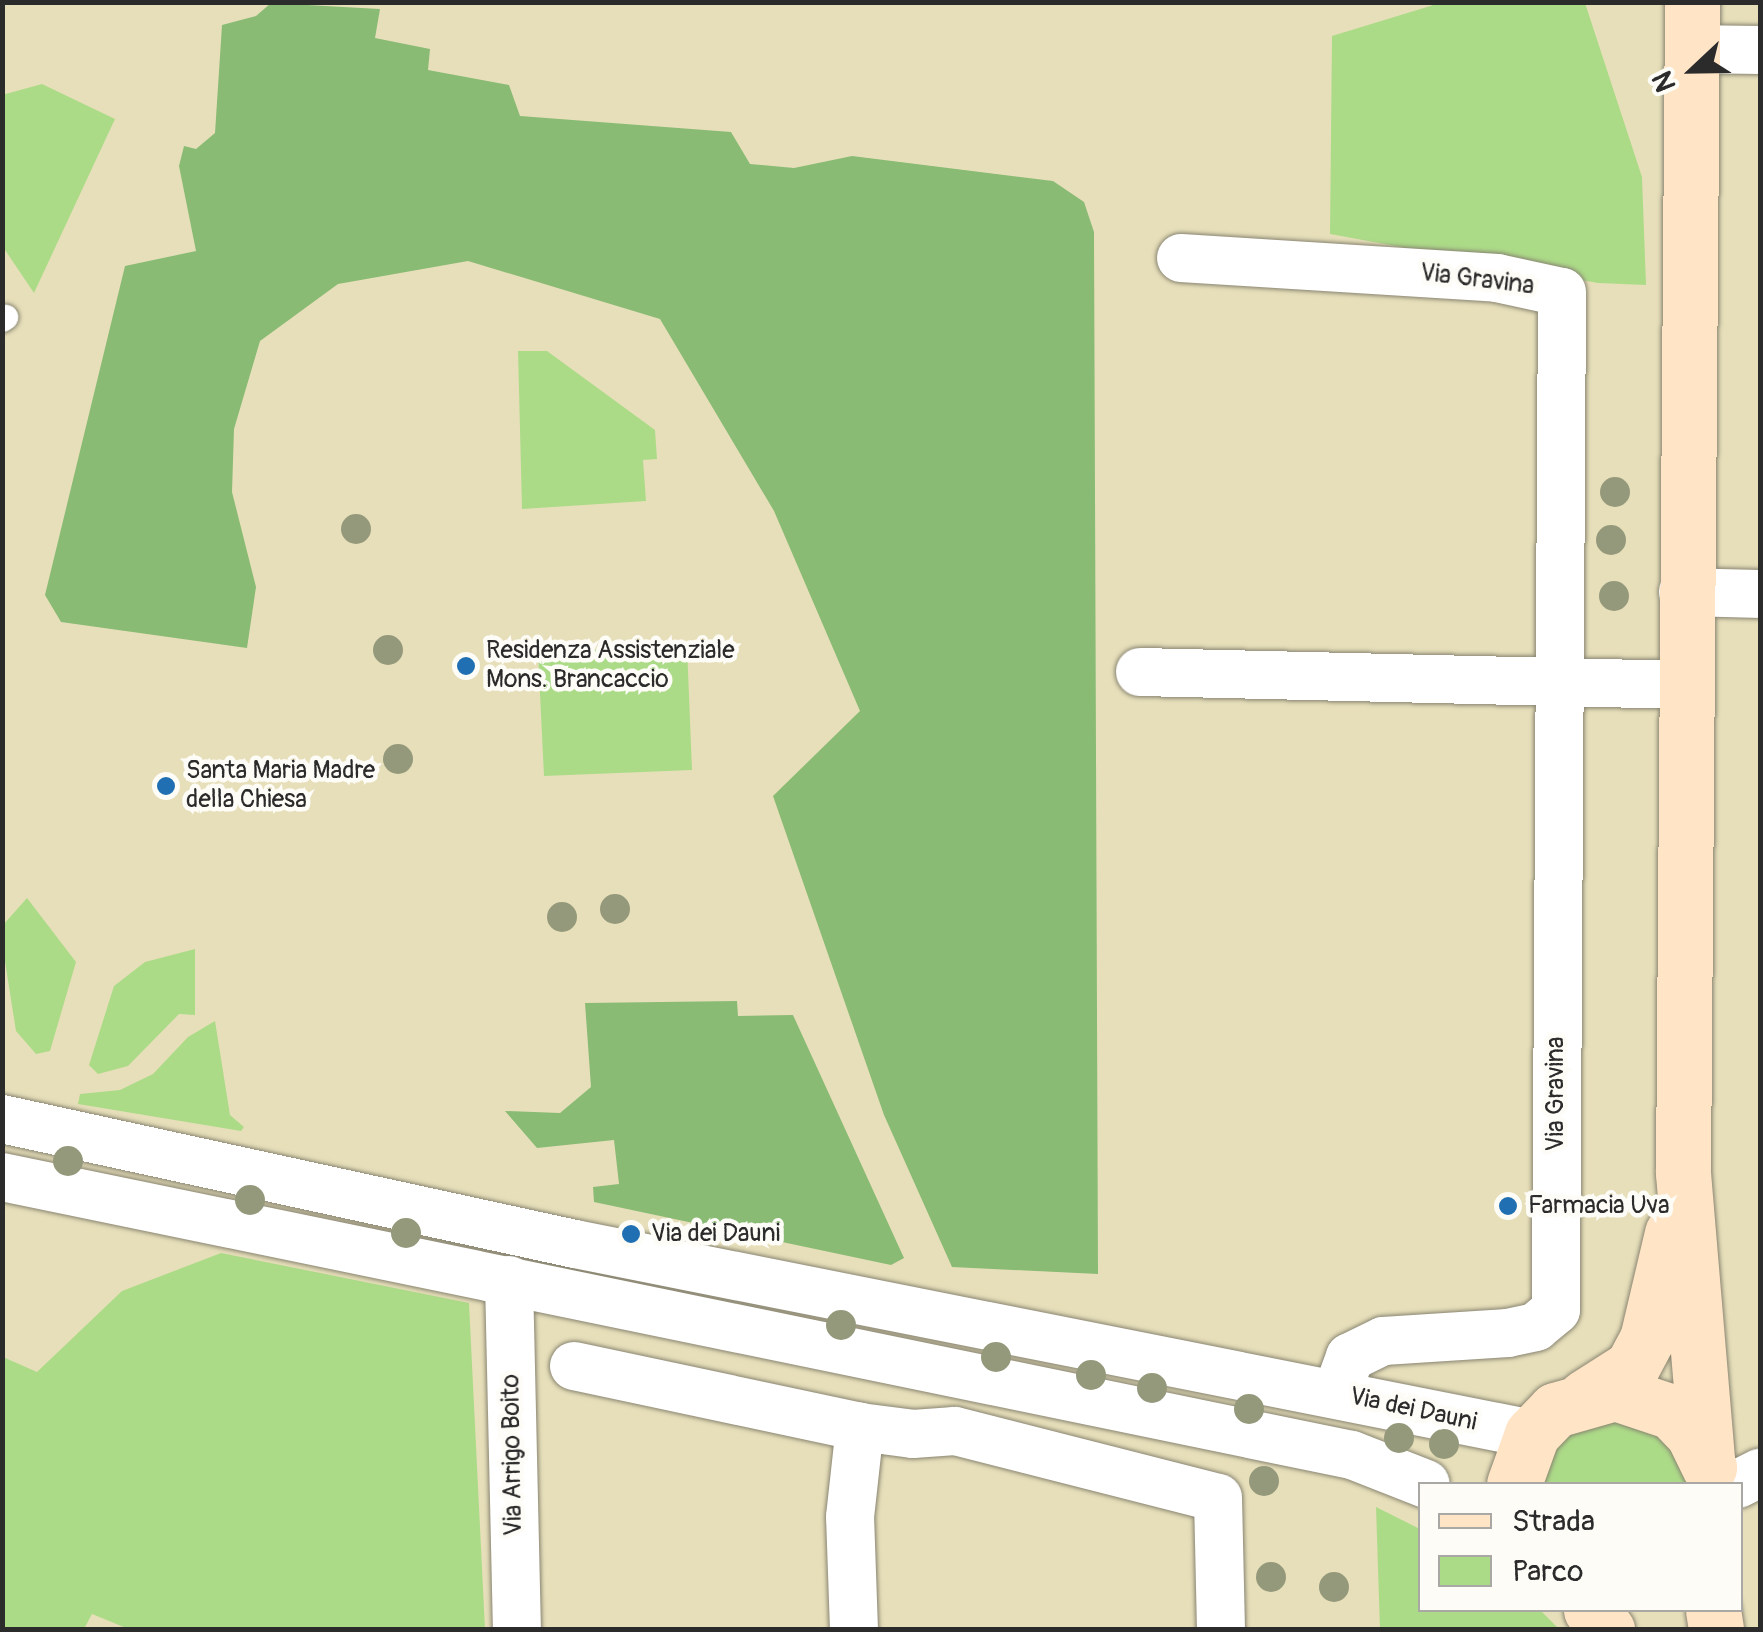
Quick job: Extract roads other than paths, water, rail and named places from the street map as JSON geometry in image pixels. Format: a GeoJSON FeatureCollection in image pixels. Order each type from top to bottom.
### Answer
{"type":"FeatureCollection","features":[{"type":"Feature","properties":{"kind":"main road"},"geometry":{"type":"LineString","coordinates":[[1691,26],[1683,592],[1684,1186],[1719,1477]]}},
{"type":"Feature","properties":{"kind":"main road"},"geometry":{"type":"LineString","coordinates":[[1515,1482],[1532,1434],[1555,1410],[1632,1367],[1648,1339],[1684,1186]]}},
{"type":"Feature","properties":{"kind":"main road"},"geometry":{"type":"LineString","coordinates":[[1585,1396],[1616,1392],[1658,1405],[1693,1434],[1719,1477]]}},
{"type":"Feature","properties":{"kind":"street"},"geometry":{"type":"LineString","coordinates":[[1691,26],[1760,50]]}},
{"type":"Feature","properties":{"kind":"street","name":"Via Gravina"},"geometry":{"type":"LineString","coordinates":[[1182,258],[1497,278],[1562,292],[1555,682],[1556,1310],[1536,1327],[1508,1333],[1383,1340],[1350,1357],[1336,1395]]}},
{"type":"Feature","properties":{"kind":"street"},"geometry":{"type":"LineString","coordinates":[[1683,592],[1760,594]]}},
{"type":"Feature","properties":{"kind":"street"},"geometry":{"type":"LineString","coordinates":[[1140,672],[1683,685]]}},
{"type":"Feature","properties":{"kind":"street","name":"Via dei Dauni"},"geometry":{"type":"LineString","coordinates":[[2,1119],[575,1244],[1532,1434]]}},
{"type":"Feature","properties":{"kind":"street"},"geometry":{"type":"LineString","coordinates":[[2,1178],[1352,1455],[1421,1482]]}},
{"type":"Feature","properties":{"kind":"street"},"geometry":{"type":"LineString","coordinates":[[571,1292],[575,1244]]}},
{"type":"Feature","properties":{"kind":"street","name":"Via Arrigo Boito"},"geometry":{"type":"LineString","coordinates":[[509,1280],[517,1630]]}},
{"type":"Feature","properties":{"kind":"street"},"geometry":{"type":"LineString","coordinates":[[574,1366],[860,1427],[913,1434],[955,1430],[1218,1498],[1221,1630]]}},
{"type":"Feature","properties":{"kind":"street"},"geometry":{"type":"LineString","coordinates":[[854,1630],[850,1517],[860,1427]]}},
{"type":"Feature","properties":{"kind":"street"},"geometry":{"type":"LineString","coordinates":[[1719,1477],[1760,1474]]}},
{"type":"Feature","properties":{"kind":"place","name":"Residenza Assistenziale Mons. Brancaccio"},"geometry":{"type":"Point","coordinates":[466,666]}},
{"type":"Feature","properties":{"kind":"place","name":"Santa Maria Madre della Chiesa"},"geometry":{"type":"Point","coordinates":[166,786]}},
{"type":"Feature","properties":{"kind":"place","name":"Farmacia Uva"},"geometry":{"type":"Point","coordinates":[1508,1206]}},
{"type":"Feature","properties":{"kind":"place","name":"Via dei Dauni"},"geometry":{"type":"Point","coordinates":[631,1234]}}]}
